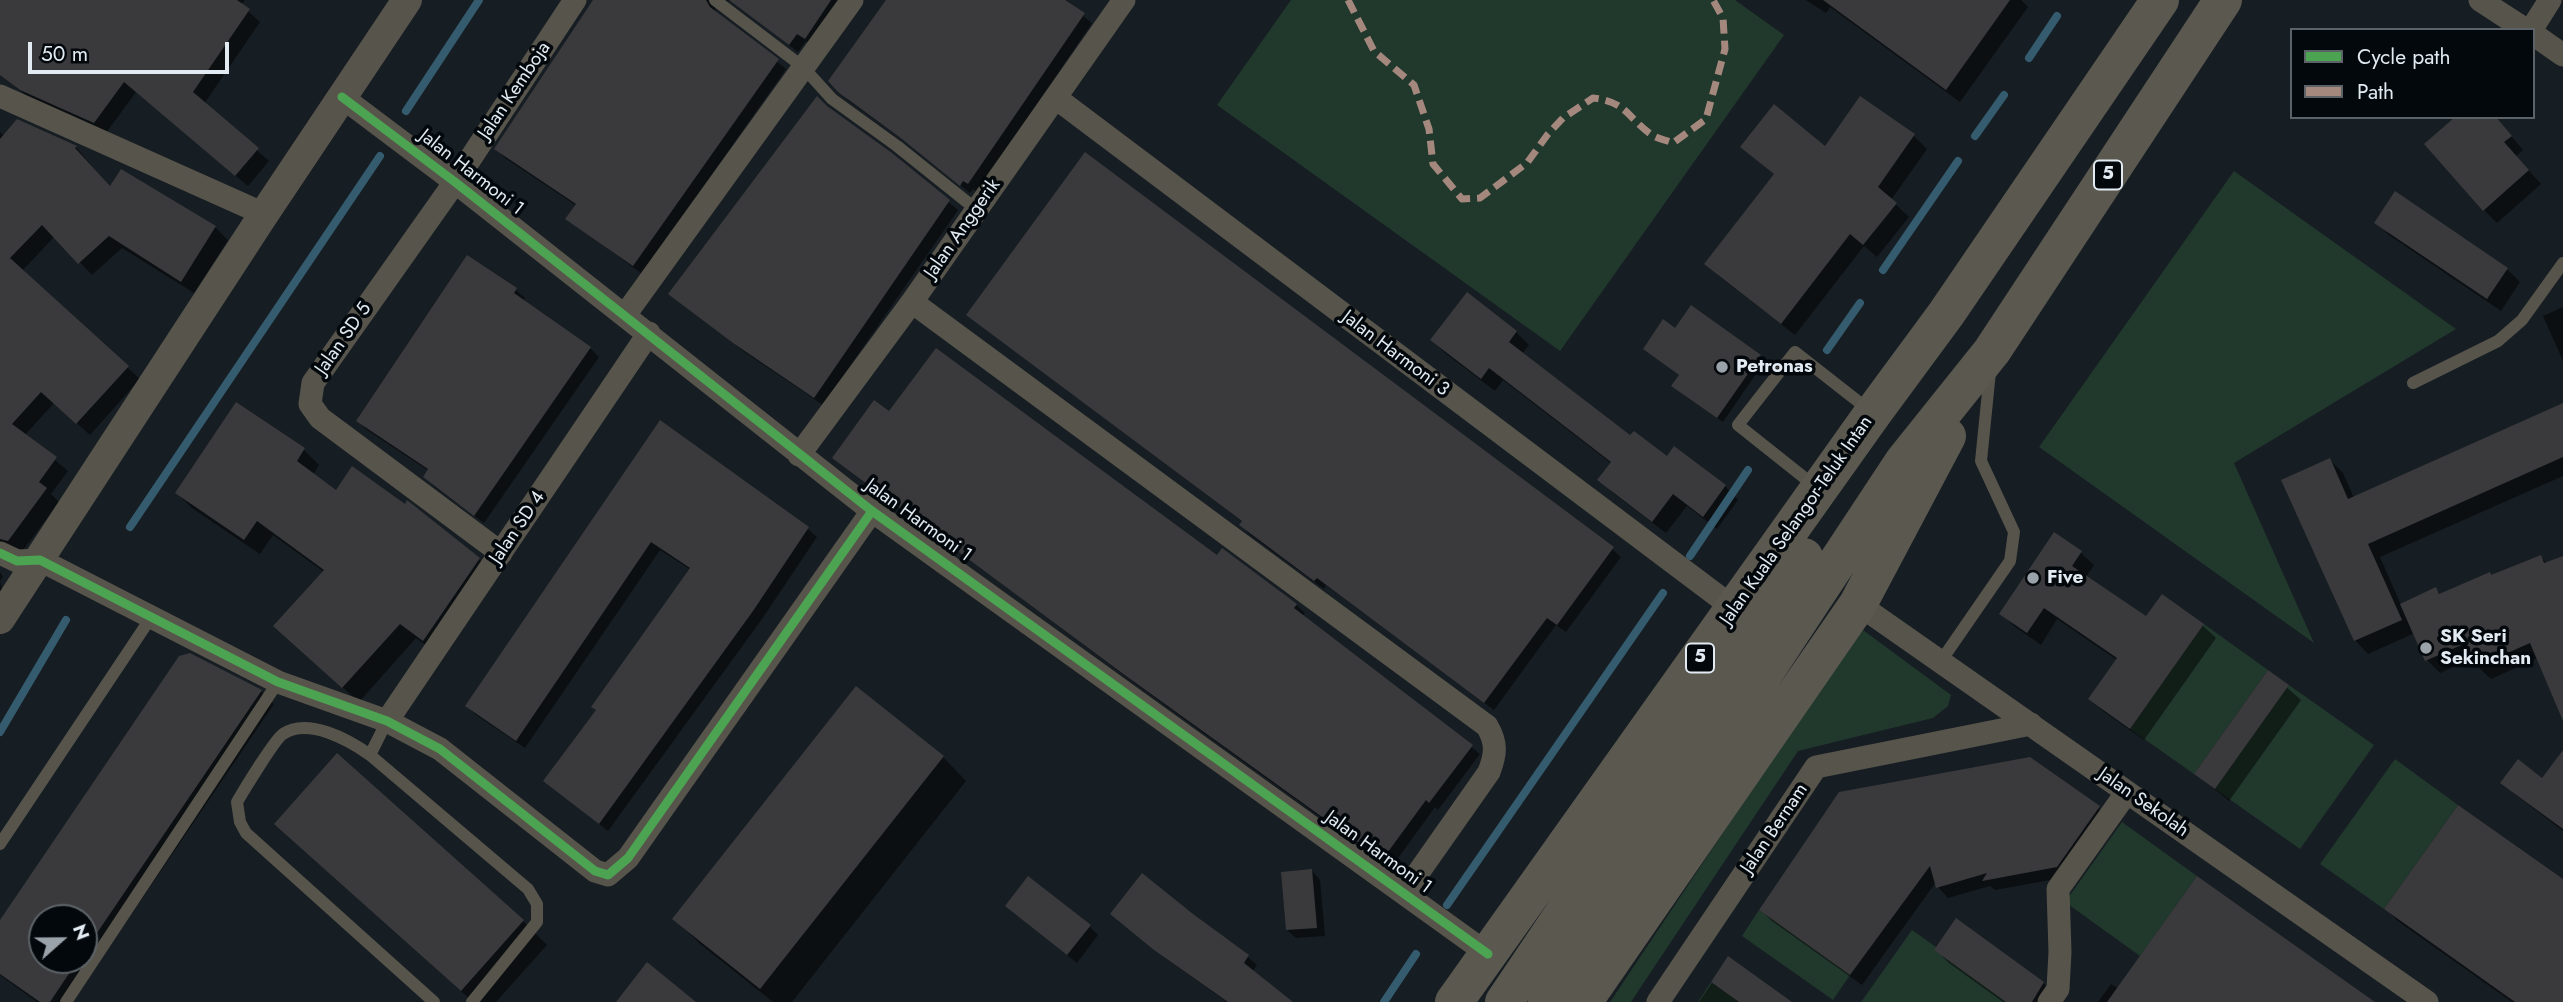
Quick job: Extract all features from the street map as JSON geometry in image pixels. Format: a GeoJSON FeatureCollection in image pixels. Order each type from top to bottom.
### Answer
{"type":"FeatureCollection","features":[{"type":"Feature","properties":{"kind":"highway","name":"Jalan Kuala Selangor-Teluk Intan"},"geometry":{"type":"LineString","coordinates":[[1504,1002],[1741,625],[1819,489],[1946,314],[2161,0]]}},
{"type":"Feature","properties":{"kind":"highway","name":"5"},"geometry":{"type":"LineString","coordinates":[[1547,1002],[1904,461],[1992,351],[2223,0]]}},
{"type":"Feature","properties":{"kind":"highway","name":"Jalan Kuala Selangor-Teluk Intan"},"geometry":{"type":"LineString","coordinates":[[1454,1002],[1488,954],[1882,445],[1946,314]]}},
{"type":"Feature","properties":{"kind":"highway","name":"5"},"geometry":{"type":"LineString","coordinates":[[1583,1002],[1858,604],[1992,351]]}},
{"type":"Feature","properties":{"kind":"street"},"geometry":{"type":"LineString","coordinates":[[0,619],[407,0]]}},
{"type":"Feature","properties":{"kind":"street","name":"Jalan Kemboja"},"geometry":{"type":"LineString","coordinates":[[455,182],[575,0]]}},
{"type":"Feature","properties":{"kind":"street"},"geometry":{"type":"LineString","coordinates":[[625,315],[852,0]]}},
{"type":"Feature","properties":{"kind":"street","name":"Jalan Anggerik"},"geometry":{"type":"LineString","coordinates":[[799,455],[912,302],[1124,0]]}},
{"type":"Feature","properties":{"kind":"street"},"geometry":{"type":"LineString","coordinates":[[2480,0],[2532,28],[2550,0]]}},
{"type":"Feature","properties":{"kind":"street"},"geometry":{"type":"LineString","coordinates":[[2535,31],[2563,55]]}},
{"type":"Feature","properties":{"kind":"street"},"geometry":{"type":"LineString","coordinates":[[0,96],[264,214]]}},
{"type":"Feature","properties":{"kind":"street","name":"Jalan Harmoni 1"},"geometry":{"type":"LineString","coordinates":[[342,97],[649,333],[872,511],[1488,954]]}},
{"type":"Feature","properties":{"kind":"street","name":"Jalan Harmoni 3"},"geometry":{"type":"LineString","coordinates":[[1056,98],[1741,625]]}},
{"type":"Feature","properties":{"kind":"street","name":"Jalan SD 5"},"geometry":{"type":"LineString","coordinates":[[455,182],[313,383],[310,404],[320,418],[501,553]]}},
{"type":"Feature","properties":{"kind":"street"},"geometry":{"type":"LineString","coordinates":[[912,302],[1487,726],[1495,739],[1495,757],[1489,772],[1404,893]]}},
{"type":"Feature","properties":{"kind":"street","name":"Jalan SD 4"},"geometry":{"type":"LineString","coordinates":[[387,722],[649,333]]}},
{"type":"Feature","properties":{"kind":"street"},"geometry":{"type":"LineString","coordinates":[[0,553],[17,561],[40,560],[150,619],[278,682],[387,722],[440,749],[595,871],[608,875],[628,858],[872,511]]}},
{"type":"Feature","properties":{"kind":"street","name":"Jalan Sekolah"},"geometry":{"type":"LineString","coordinates":[[1858,604],[2425,1001]]}},
{"type":"Feature","properties":{"kind":"street","name":"Jalan Bernam"},"geometry":{"type":"LineString","coordinates":[[1657,1002],[1816,767],[2031,724]]}},
{"type":"Feature","properties":{"kind":"street"},"geometry":{"type":"LineString","coordinates":[[2049,1002],[2058,989],[2058,889],[2127,792]]}},
{"type":"Feature","properties":{"kind":"lane"},"geometry":{"type":"LineString","coordinates":[[715,0],[803,67],[832,99],[897,146],[977,210]]}},
{"type":"Feature","properties":{"kind":"lane"},"geometry":{"type":"LineString","coordinates":[[2413,383],[2498,341],[2522,320],[2563,263]]}},
{"type":"Feature","properties":{"kind":"lane"},"geometry":{"type":"LineString","coordinates":[[1941,661],[2010,561],[2014,532],[1981,461],[1992,351]]}},
{"type":"Feature","properties":{"kind":"lane"},"geometry":{"type":"LineString","coordinates":[[1819,489],[1738,425],[1795,352],[1873,414]]}},
{"type":"Feature","properties":{"kind":"lane"},"geometry":{"type":"LineString","coordinates":[[0,844],[150,619]]}},
{"type":"Feature","properties":{"kind":"lane"},"geometry":{"type":"LineString","coordinates":[[66,1002],[278,682]]}},
{"type":"Feature","properties":{"kind":"lane"},"geometry":{"type":"LineString","coordinates":[[370,755],[387,722]]}},
{"type":"Feature","properties":{"kind":"lane"},"geometry":{"type":"LineString","coordinates":[[434,1002],[246,833],[240,822],[237,802],[282,734],[299,728],[344,737],[370,755],[528,889],[537,904],[537,922],[472,1002]]}},
{"type":"Feature","properties":{"kind":"green space"},"geometry":{"type":"Polygon","coordinates":[[[1291,0],[1735,0],[1784,35],[1560,351],[1217,105],[1291,0]]]}},
{"type":"Feature","properties":{"kind":"green space"},"geometry":{"type":"Polygon","coordinates":[[[2234,171],[2456,329],[2234,463],[2314,643],[2039,447],[2234,171]]]}},
{"type":"Feature","properties":{"kind":"green space"},"geometry":{"type":"Polygon","coordinates":[[[2204,624],[2268,670],[2194,774],[2130,729],[2204,624]]]}},
{"type":"Feature","properties":{"kind":"green space"},"geometry":{"type":"Polygon","coordinates":[[[1863,630],[1951,695],[1948,706],[1933,718],[1798,751],[1631,1002],[1610,1002],[1787,737],[1863,630]]]}},
{"type":"Feature","properties":{"kind":"green space"},"geometry":{"type":"Polygon","coordinates":[[[2289,685],[2374,745],[2300,849],[2215,789],[2289,685]]]}},
{"type":"Feature","properties":{"kind":"green space"},"geometry":{"type":"Polygon","coordinates":[[[2395,759],[2458,805],[2384,909],[2320,864],[2395,759]]]}},
{"type":"Feature","properties":{"kind":"green space"},"geometry":{"type":"Polygon","coordinates":[[[2122,822],[2197,876],[2140,956],[2065,902],[2122,822]]]}},
{"type":"Feature","properties":{"kind":"green space"},"geometry":{"type":"Polygon","coordinates":[[[1759,910],[1850,975],[1833,1000],[1742,936],[1759,910]]]}},
{"type":"Feature","properties":{"kind":"green space"},"geometry":{"type":"Polygon","coordinates":[[[1912,930],[2008,998],[2005,1002],[1861,1002],[1912,930]]]}},
{"type":"Feature","properties":{"kind":"green space"},"geometry":{"type":"Polygon","coordinates":[[[1711,982],[1739,1002],[1698,1002],[1711,982]]]}},
{"type":"Feature","properties":{"kind":"building"},"geometry":{"type":"Polygon","coordinates":[[[0,0],[237,0],[250,9],[193,92],[259,148],[235,176],[124,82],[94,123],[20,90],[0,75],[0,0]]]}},
{"type":"Feature","properties":{"kind":"building"},"geometry":{"type":"Polygon","coordinates":[[[593,0],[706,0],[710,7],[779,59],[633,266],[565,219],[576,204],[494,149],[593,0]]]}},
{"type":"Feature","properties":{"kind":"building"},"geometry":{"type":"Polygon","coordinates":[[[729,0],[831,0],[805,39],[797,34],[789,45],[729,0]]]}},
{"type":"Feature","properties":{"kind":"building"},"geometry":{"type":"Polygon","coordinates":[[[886,0],[1065,0],[1085,13],[968,184],[963,181],[960,186],[838,92],[828,81],[886,0]]]}},
{"type":"Feature","properties":{"kind":"building"},"geometry":{"type":"Polygon","coordinates":[[[1823,0],[2010,0],[1946,90],[1823,0]]]}},
{"type":"Feature","properties":{"kind":"building"},"geometry":{"type":"Polygon","coordinates":[[[817,96],[950,200],[814,398],[733,343],[668,294],[817,96]]]}},
{"type":"Feature","properties":{"kind":"building"},"geometry":{"type":"Polygon","coordinates":[[[1860,96],[1915,134],[1878,187],[1897,203],[1863,245],[1850,234],[1781,324],[1704,264],[1774,174],[1740,147],[1774,104],[1825,146],[1860,96]]]}},
{"type":"Feature","properties":{"kind":"building"},"geometry":{"type":"Polygon","coordinates":[[[17,119],[77,146],[75,148],[110,186],[121,169],[216,226],[181,282],[109,236],[78,264],[42,225],[10,258],[129,366],[76,424],[41,392],[12,424],[57,457],[39,482],[47,488],[8,541],[0,539],[0,139],[17,119]]]}},
{"type":"Feature","properties":{"kind":"building"},"geometry":{"type":"Polygon","coordinates":[[[2453,119],[2498,119],[2512,136],[2504,142],[2529,170],[2483,211],[2424,144],[2453,119]]]}},
{"type":"Feature","properties":{"kind":"building"},"geometry":{"type":"Polygon","coordinates":[[[1085,152],[1614,547],[1557,625],[1547,618],[1484,703],[1317,578],[1314,581],[1239,525],[1242,521],[966,315],[1085,152]]]}},
{"type":"Feature","properties":{"kind":"building"},"geometry":{"type":"Polygon","coordinates":[[[2395,191],[2508,268],[2487,299],[2374,223],[2395,191]]]}},
{"type":"Feature","properties":{"kind":"building"},"geometry":{"type":"Polygon","coordinates":[[[467,255],[517,288],[514,293],[591,347],[474,516],[423,477],[428,469],[356,421],[467,255]]]}},
{"type":"Feature","properties":{"kind":"building"},"geometry":{"type":"Polygon","coordinates":[[[1467,292],[1517,331],[1509,342],[1630,435],[1634,431],[1667,456],[1674,446],[1726,485],[1703,517],[1673,494],[1652,522],[1597,480],[1611,462],[1489,368],[1481,379],[1430,340],[1467,292]]]}},
{"type":"Feature","properties":{"kind":"building"},"geometry":{"type":"Polygon","coordinates":[[[1691,305],[1761,355],[1717,418],[1671,386],[1679,375],[1643,349],[1663,319],[1675,328],[1691,305]]]}},
{"type":"Feature","properties":{"kind":"building"},"geometry":{"type":"Polygon","coordinates":[[[936,348],[1217,555],[1222,548],[1297,604],[1294,608],[1473,745],[1429,803],[1426,800],[1382,860],[1126,676],[832,458],[874,400],[889,411],[936,348]]]}},
{"type":"Feature","properties":{"kind":"building"},"geometry":{"type":"Polygon","coordinates":[[[236,402],[305,448],[297,461],[336,490],[352,466],[405,504],[407,500],[480,558],[423,641],[400,624],[342,688],[273,626],[324,570],[257,521],[244,540],[175,493],[236,402]]]}},
{"type":"Feature","properties":{"kind":"building"},"geometry":{"type":"Polygon","coordinates":[[[2563,403],[2563,457],[2368,544],[2402,620],[2354,641],[2281,480],[2330,458],[2348,499],[2563,403]]]}},
{"type":"Feature","properties":{"kind":"building"},"geometry":{"type":"Polygon","coordinates":[[[660,420],[809,527],[753,611],[599,824],[543,781],[596,710],[591,707],[690,568],[651,542],[516,741],[465,706],[660,420]]]}},
{"type":"Feature","properties":{"kind":"building"},"geometry":{"type":"Polygon","coordinates":[[[2054,532],[2082,551],[2072,566],[2146,616],[2162,594],[2204,624],[2130,729],[2088,699],[2117,658],[2044,608],[2027,633],[1999,614],[2054,532]]]}},
{"type":"Feature","properties":{"kind":"building"},"geometry":{"type":"Polygon","coordinates":[[[2541,555],[2544,563],[2563,556],[2563,721],[2530,643],[2476,667],[2466,643],[2425,661],[2400,604],[2436,587],[2439,594],[2490,572],[2491,575],[2541,555]]]}},
{"type":"Feature","properties":{"kind":"building"},"geometry":{"type":"Polygon","coordinates":[[[190,653],[262,690],[98,931],[98,904],[28,904],[28,974],[69,974],[50,1002],[40,1002],[0,974],[0,920],[179,656],[190,653]]]}},
{"type":"Feature","properties":{"kind":"building"},"geometry":{"type":"Polygon","coordinates":[[[2268,670],[2289,685],[2215,789],[2194,774],[2268,670]]]}},
{"type":"Feature","properties":{"kind":"building"},"geometry":{"type":"Polygon","coordinates":[[[856,686],[944,756],[760,989],[672,919],[856,686]]]}},
{"type":"Feature","properties":{"kind":"building"},"geometry":{"type":"Polygon","coordinates":[[[2563,750],[2563,829],[2500,783],[2518,759],[2542,778],[2563,750]]]}},
{"type":"Feature","properties":{"kind":"building"},"geometry":{"type":"Polygon","coordinates":[[[337,753],[524,920],[461,991],[274,824],[337,753]]]}},
{"type":"Feature","properties":{"kind":"building"},"geometry":{"type":"Polygon","coordinates":[[[2030,757],[2100,806],[2057,867],[1982,881],[1987,873],[1936,888],[1930,866],[1850,975],[1759,910],[1839,792],[2030,757]]]}},
{"type":"Feature","properties":{"kind":"building"},"geometry":{"type":"Polygon","coordinates":[[[2458,805],[2563,879],[2563,1002],[2515,1002],[2384,909],[2458,805]]]}},
{"type":"Feature","properties":{"kind":"building"},"geometry":{"type":"Polygon","coordinates":[[[1312,869],[1317,928],[1286,930],[1281,872],[1312,869]]]}},
{"type":"Feature","properties":{"kind":"building"},"geometry":{"type":"Polygon","coordinates":[[[1142,873],[1249,955],[1244,963],[1293,1002],[1228,1002],[1154,950],[1110,914],[1142,873]]]}},
{"type":"Feature","properties":{"kind":"building"},"geometry":{"type":"Polygon","coordinates":[[[1028,876],[1091,925],[1067,955],[1005,906],[1028,876]]]}},
{"type":"Feature","properties":{"kind":"building"},"geometry":{"type":"Polygon","coordinates":[[[2197,876],[2242,908],[2375,1002],[2107,1002],[2197,876]]]}},
{"type":"Feature","properties":{"kind":"building"},"geometry":{"type":"Polygon","coordinates":[[[1956,918],[2044,982],[2032,1002],[2006,1002],[1934,950],[1956,918]]]}},
{"type":"Feature","properties":{"kind":"building"},"geometry":{"type":"Polygon","coordinates":[[[1728,956],[1792,1002],[1739,1002],[1711,982],[1728,956]]]}},
{"type":"Feature","properties":{"kind":"building"},"geometry":{"type":"Polygon","coordinates":[[[647,962],[696,1002],[616,1002],[647,962]]]}},
{"type":"Feature","properties":{"kind":"waterway"},"geometry":{"type":"LineString","coordinates":[[406,111],[479,0]]}},
{"type":"Feature","properties":{"kind":"waterway"},"geometry":{"type":"LineString","coordinates":[[2029,58],[2057,16]]}},
{"type":"Feature","properties":{"kind":"waterway"},"geometry":{"type":"LineString","coordinates":[[1975,136],[2004,95]]}},
{"type":"Feature","properties":{"kind":"waterway"},"geometry":{"type":"LineString","coordinates":[[130,527],[380,156]]}},
{"type":"Feature","properties":{"kind":"waterway"},"geometry":{"type":"LineString","coordinates":[[1883,270],[1958,161]]}},
{"type":"Feature","properties":{"kind":"waterway"},"geometry":{"type":"LineString","coordinates":[[1827,350],[1860,303]]}},
{"type":"Feature","properties":{"kind":"waterway"},"geometry":{"type":"LineString","coordinates":[[1690,556],[1748,470]]}},
{"type":"Feature","properties":{"kind":"waterway"},"geometry":{"type":"LineString","coordinates":[[1447,905],[1663,593]]}},
{"type":"Feature","properties":{"kind":"waterway"},"geometry":{"type":"LineString","coordinates":[[0,732],[66,620]]}},
{"type":"Feature","properties":{"kind":"waterway"},"geometry":{"type":"LineString","coordinates":[[1384,1002],[1416,954]]}},
{"type":"Feature","properties":{"kind":"marked path"},"geometry":{"type":"LineString","coordinates":[[1348,0],[1374,51],[1414,85],[1429,129],[1433,164],[1462,199],[1480,198],[1527,163],[1563,118],[1593,98],[1613,103],[1652,135],[1673,143],[1706,119],[1725,49],[1723,18],[1713,0]]}},
{"type":"Feature","properties":{"kind":"cycle path"},"geometry":{"type":"LineString","coordinates":[[342,97],[455,182],[872,511],[1488,954]]}},
{"type":"Feature","properties":{"kind":"cycle path"},"geometry":{"type":"LineString","coordinates":[[0,553],[17,561],[40,560],[278,682],[387,721],[440,749],[595,871],[608,875],[628,858],[872,511]]}},
{"type":"Feature","properties":{"kind":"place","name":"Petronas"},"geometry":{"type":"Point","coordinates":[1722,367]}},
{"type":"Feature","properties":{"kind":"place","name":"Five"},"geometry":{"type":"Point","coordinates":[2033,578]}},
{"type":"Feature","properties":{"kind":"place","name":"SK Seri Sekinchan"},"geometry":{"type":"Point","coordinates":[2426,648]}}]}
